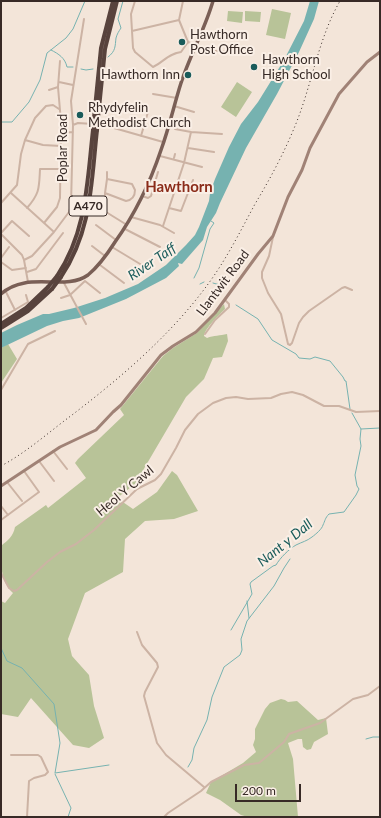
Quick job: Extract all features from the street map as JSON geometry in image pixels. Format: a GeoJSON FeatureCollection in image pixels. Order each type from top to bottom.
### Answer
{"type":"FeatureCollection","features":[{"type":"Feature","properties":{"kind":"highway","name":"A470"},"geometry":{"type":"LineString","coordinates":[[1,328],[28,310],[50,288],[59,276],[70,256],[81,226],[95,130],[101,48],[113,1]]}},
{"type":"Feature","properties":{"kind":"highway","name":"A470"},"geometry":{"type":"LineString","coordinates":[[96,118],[105,49],[117,1]]}},
{"type":"Feature","properties":{"kind":"highway","name":"A470"},"geometry":{"type":"LineString","coordinates":[[1,324],[26,308],[50,288]]}},
{"type":"Feature","properties":{"kind":"main road"},"geometry":{"type":"LineString","coordinates":[[1,294],[5,290],[14,286],[28,282],[75,280],[84,276],[99,264],[112,247],[125,229],[151,178],[160,156],[182,82],[213,1]]}},
{"type":"Feature","properties":{"kind":"main road","name":"Llantwit Road"},"geometry":{"type":"LineString","coordinates":[[1,486],[53,451],[96,430],[121,405],[161,355],[196,332],[225,300],[273,236],[288,197],[302,170],[310,148],[339,94],[367,62],[380,52]]}},
{"type":"Feature","properties":{"kind":"street"},"geometry":{"type":"LineString","coordinates":[[135,1],[131,14],[132,48],[153,66],[157,65],[169,55],[181,52],[188,42]]}},
{"type":"Feature","properties":{"kind":"street"},"geometry":{"type":"LineString","coordinates":[[183,1],[179,20],[188,42],[196,48],[230,52]]}},
{"type":"Feature","properties":{"kind":"street","name":"Poplar Road"},"geometry":{"type":"LineString","coordinates":[[24,260],[32,256],[54,232],[69,212],[71,205],[73,125],[71,101],[84,19]]}},
{"type":"Feature","properties":{"kind":"street"},"geometry":{"type":"LineString","coordinates":[[132,31],[179,20]]}},
{"type":"Feature","properties":{"kind":"street"},"geometry":{"type":"LineString","coordinates":[[44,223],[55,211],[58,204],[61,146],[58,87],[60,61]]}},
{"type":"Feature","properties":{"kind":"street"},"geometry":{"type":"LineString","coordinates":[[59,82],[74,86]]}},
{"type":"Feature","properties":{"kind":"street"},"geometry":{"type":"LineString","coordinates":[[49,90],[58,87]]}},
{"type":"Feature","properties":{"kind":"street"},"geometry":{"type":"LineString","coordinates":[[153,94],[177,98]]}},
{"type":"Feature","properties":{"kind":"street"},"geometry":{"type":"LineString","coordinates":[[1,203],[11,193],[18,182],[20,161],[25,140],[35,118],[44,107],[48,105],[53,105],[60,110]]}},
{"type":"Feature","properties":{"kind":"street"},"geometry":{"type":"LineString","coordinates":[[174,106],[194,112]]}},
{"type":"Feature","properties":{"kind":"street"},"geometry":{"type":"LineString","coordinates":[[142,136],[148,112]]}},
{"type":"Feature","properties":{"kind":"street"},"geometry":{"type":"LineString","coordinates":[[73,125],[80,123],[107,126],[164,142]]}},
{"type":"Feature","properties":{"kind":"street"},"geometry":{"type":"LineString","coordinates":[[175,129],[191,132],[222,134]]}},
{"type":"Feature","properties":{"kind":"street"},"geometry":{"type":"LineString","coordinates":[[61,133],[73,132]]}},
{"type":"Feature","properties":{"kind":"street"},"geometry":{"type":"LineString","coordinates":[[163,226],[184,163],[191,132]]}},
{"type":"Feature","properties":{"kind":"street"},"geometry":{"type":"LineString","coordinates":[[25,140],[44,145],[61,146]]}},
{"type":"Feature","properties":{"kind":"street"},"geometry":{"type":"LineString","coordinates":[[188,148],[214,152]]}},
{"type":"Feature","properties":{"kind":"street"},"geometry":{"type":"LineString","coordinates":[[174,159],[175,154]]}},
{"type":"Feature","properties":{"kind":"street"},"geometry":{"type":"LineString","coordinates":[[160,156],[202,167]]}},
{"type":"Feature","properties":{"kind":"street"},"geometry":{"type":"LineString","coordinates":[[27,208],[38,194],[40,169],[60,169]]}},
{"type":"Feature","properties":{"kind":"street"},"geometry":{"type":"LineString","coordinates":[[105,198],[107,172]]}},
{"type":"Feature","properties":{"kind":"street"},"geometry":{"type":"LineString","coordinates":[[142,196],[148,198],[151,196],[158,172]]}},
{"type":"Feature","properties":{"kind":"street"},"geometry":{"type":"LineString","coordinates":[[105,193],[126,201],[132,198],[135,193],[135,188],[132,184],[107,179]]}},
{"type":"Feature","properties":{"kind":"street"},"geometry":{"type":"LineString","coordinates":[[178,180],[190,186]]}},
{"type":"Feature","properties":{"kind":"street"},"geometry":{"type":"LineString","coordinates":[[169,208],[181,211],[193,180]]}},
{"type":"Feature","properties":{"kind":"street"},"geometry":{"type":"LineString","coordinates":[[11,193],[54,232]]}},
{"type":"Feature","properties":{"kind":"street"},"geometry":{"type":"LineString","coordinates":[[98,207],[127,225]]}},
{"type":"Feature","properties":{"kind":"street"},"geometry":{"type":"LineString","coordinates":[[131,217],[163,226],[174,233]]}},
{"type":"Feature","properties":{"kind":"street"},"geometry":{"type":"LineString","coordinates":[[28,282],[24,260],[17,249],[1,233],[12,221],[29,236]]}},
{"type":"Feature","properties":{"kind":"street"},"geometry":{"type":"LineString","coordinates":[[96,225],[117,240]]}},
{"type":"Feature","properties":{"kind":"street"},"geometry":{"type":"LineString","coordinates":[[125,229],[160,247]]}},
{"type":"Feature","properties":{"kind":"street"},"geometry":{"type":"LineString","coordinates":[[26,272],[36,269],[63,233]]}},
{"type":"Feature","properties":{"kind":"street"},"geometry":{"type":"LineString","coordinates":[[273,236],[269,256],[262,272],[262,278],[268,293],[281,314],[288,344],[290,345],[292,343],[299,323],[309,311],[342,288],[345,287],[352,290]]}},
{"type":"Feature","properties":{"kind":"street"},"geometry":{"type":"LineString","coordinates":[[92,246],[105,256]]}},
{"type":"Feature","properties":{"kind":"street"},"geometry":{"type":"LineString","coordinates":[[1,258],[9,247]]}},
{"type":"Feature","properties":{"kind":"street"},"geometry":{"type":"LineString","coordinates":[[112,247],[150,270]]}},
{"type":"Feature","properties":{"kind":"street"},"geometry":{"type":"LineString","coordinates":[[1,262],[12,270],[26,268]]}},
{"type":"Feature","properties":{"kind":"street"},"geometry":{"type":"LineString","coordinates":[[99,264],[124,282]]}},
{"type":"Feature","properties":{"kind":"street"},"geometry":{"type":"LineString","coordinates":[[64,281],[86,324]]}},
{"type":"Feature","properties":{"kind":"street"},"geometry":{"type":"LineString","coordinates":[[61,298],[70,295],[85,281],[100,293]]}},
{"type":"Feature","properties":{"kind":"street"},"geometry":{"type":"LineString","coordinates":[[5,290],[16,310]]}},
{"type":"Feature","properties":{"kind":"street"},"geometry":{"type":"LineString","coordinates":[[1,318],[28,302],[26,295]]}},
{"type":"Feature","properties":{"kind":"street"},"geometry":{"type":"LineString","coordinates":[[205,334],[215,320],[229,307],[229,304],[225,300]]}},
{"type":"Feature","properties":{"kind":"street"},"geometry":{"type":"LineString","coordinates":[[1,390],[28,344],[55,331]]}},
{"type":"Feature","properties":{"kind":"street","name":"Heol Y Cawl"},"geometry":{"type":"LineString","coordinates":[[1,573],[9,588],[14,591],[47,562],[76,544],[94,530],[137,489],[155,480],[161,474],[185,430],[198,414],[217,401],[236,397],[248,399],[271,398],[292,392],[302,395],[324,406],[339,406],[356,412],[380,411]]}},
{"type":"Feature","properties":{"kind":"street"},"geometry":{"type":"LineString","coordinates":[[53,451],[67,470]]}},
{"type":"Feature","properties":{"kind":"street"},"geometry":{"type":"LineString","coordinates":[[39,461],[54,482]]}},
{"type":"Feature","properties":{"kind":"street"},"geometry":{"type":"LineString","coordinates":[[1,520],[39,492],[24,471]]}},
{"type":"Feature","properties":{"kind":"street"},"geometry":{"type":"LineString","coordinates":[[7,482],[22,501]]}},
{"type":"Feature","properties":{"kind":"street"},"geometry":{"type":"LineString","coordinates":[[1,506],[8,515]]}},
{"type":"Feature","properties":{"kind":"street"},"geometry":{"type":"LineString","coordinates":[[137,632],[142,645],[157,663],[158,667],[144,696],[157,743],[166,755],[204,787]]}},
{"type":"Feature","properties":{"kind":"street"},"geometry":{"type":"LineString","coordinates":[[164,817],[211,782],[244,765],[259,763],[284,742],[289,734],[320,722],[353,699],[368,695],[380,686]]}},
{"type":"Feature","properties":{"kind":"street"},"geometry":{"type":"LineString","coordinates":[[11,755],[38,755],[41,757],[48,772],[45,775],[29,781],[27,817]]}},
{"type":"Feature","properties":{"kind":"green space"},"geometry":{"type":"Polygon","coordinates":[[[272,9],[291,13],[285,39],[266,35],[272,9]]]}},
{"type":"Feature","properties":{"kind":"green space"},"geometry":{"type":"Polygon","coordinates":[[[228,11],[243,12],[242,23],[227,21],[228,11]]]}},
{"type":"Feature","properties":{"kind":"green space"},"geometry":{"type":"Polygon","coordinates":[[[245,11],[261,12],[260,22],[245,21],[245,11]]]}},
{"type":"Feature","properties":{"kind":"green space"},"geometry":{"type":"Polygon","coordinates":[[[237,82],[252,92],[236,117],[221,107],[237,82]]]}},
{"type":"Feature","properties":{"kind":"green space"},"geometry":{"type":"Polygon","coordinates":[[[224,304],[225,309],[216,318],[204,336],[207,338],[227,334],[228,341],[222,357],[213,358],[204,379],[186,397],[135,484],[117,498],[133,509],[157,492],[172,471],[177,475],[198,511],[174,519],[145,521],[125,539],[123,572],[85,593],[68,639],[72,656],[89,675],[94,706],[104,738],[89,748],[73,745],[31,698],[18,717],[1,714],[1,601],[5,603],[13,593],[3,578],[1,566],[1,546],[12,536],[15,527],[46,505],[48,508],[86,478],[75,463],[78,459],[124,415],[120,409],[163,356],[197,333],[224,304]]]}},
{"type":"Feature","properties":{"kind":"green space"},"geometry":{"type":"Polygon","coordinates":[[[8,344],[17,359],[1,383],[1,348],[8,344]]]}},
{"type":"Feature","properties":{"kind":"green space"},"geometry":{"type":"Polygon","coordinates":[[[281,699],[288,702],[297,701],[318,720],[326,718],[328,734],[314,742],[311,749],[307,750],[303,747],[302,739],[288,743],[293,759],[298,817],[248,817],[241,815],[220,800],[206,793],[211,782],[243,763],[256,752],[253,745],[255,739],[255,729],[265,709],[270,703],[281,699]]]}},
{"type":"Feature","properties":{"kind":"water"},"geometry":{"type":"Polygon","coordinates":[[[310,1],[319,1],[314,19],[299,52],[246,148],[216,213],[207,227],[203,240],[182,264],[178,263],[179,266],[166,278],[126,299],[79,318],[47,326],[1,348],[1,333],[17,325],[43,314],[74,308],[105,298],[138,284],[166,265],[195,235],[209,201],[215,179],[229,147],[241,124],[258,102],[284,60],[304,21],[310,1]]]}},
{"type":"Feature","properties":{"kind":"waterway"},"geometry":{"type":"LineString","coordinates":[[1,122],[12,122],[29,102],[40,80],[47,53],[66,38],[73,29],[85,1]]}},
{"type":"Feature","properties":{"kind":"waterway"},"geometry":{"type":"LineString","coordinates":[[108,57],[114,50],[116,37],[121,28],[118,19],[123,1]]}},
{"type":"Feature","properties":{"kind":"waterway"},"geometry":{"type":"LineString","coordinates":[[51,50],[57,53],[65,61],[67,67],[73,67]]}},
{"type":"Feature","properties":{"kind":"waterway"},"geometry":{"type":"LineString","coordinates":[[81,69],[93,69]]}},
{"type":"Feature","properties":{"kind":"waterway"},"geometry":{"type":"LineString","coordinates":[[194,278],[199,268],[210,229],[214,223],[211,221]]}},
{"type":"Feature","properties":{"kind":"waterway"},"geometry":{"type":"LineString","coordinates":[[200,284],[204,282]]}},
{"type":"Feature","properties":{"kind":"waterway"},"geometry":{"type":"LineString","coordinates":[[213,283],[220,285]]}},
{"type":"Feature","properties":{"kind":"waterway","name":"Nant y Dall"},"geometry":{"type":"LineString","coordinates":[[236,305],[258,319],[272,340],[296,354],[299,358],[310,359],[315,357],[330,361],[346,381],[350,409]]}},
{"type":"Feature","properties":{"kind":"waterway","name":"Nant y Dall"},"geometry":{"type":"LineString","coordinates":[[231,630],[252,594],[251,582],[276,565],[293,547],[308,540],[317,533],[329,514],[344,512],[356,495],[359,489],[355,475],[361,446],[361,429],[352,413]]}},
{"type":"Feature","properties":{"kind":"waterway"},"geometry":{"type":"LineString","coordinates":[[361,429],[380,428]]}},
{"type":"Feature","properties":{"kind":"waterway"},"geometry":{"type":"LineString","coordinates":[[188,767],[192,760],[194,748],[207,720],[212,697],[224,667],[240,655],[242,650],[241,639],[247,621],[274,586],[290,559]]}},
{"type":"Feature","properties":{"kind":"waterway"},"geometry":{"type":"LineString","coordinates":[[247,601],[249,618]]}},
{"type":"Feature","properties":{"kind":"waterway"},"geometry":{"type":"LineString","coordinates":[[1,648],[7,661],[22,668],[54,704],[60,743],[55,773],[109,765]]}},
{"type":"Feature","properties":{"kind":"waterway"},"geometry":{"type":"LineString","coordinates":[[366,739],[380,737]]}},
{"type":"Feature","properties":{"kind":"waterway"},"geometry":{"type":"LineString","coordinates":[[55,774],[71,808],[68,817]]}},
{"type":"Feature","properties":{"kind":"railway"},"geometry":{"type":"LineString","coordinates":[[1,466],[38,442],[129,369],[181,318],[211,280],[234,243],[286,146],[301,110],[326,31],[340,1]]}},
{"type":"Feature","properties":{"kind":"place","name":"Hawthorn Post Office"},"geometry":{"type":"Point","coordinates":[182,42]}},
{"type":"Feature","properties":{"kind":"place","name":"Hawthorn High School"},"geometry":{"type":"Point","coordinates":[254,67]}},
{"type":"Feature","properties":{"kind":"place","name":"Hawthorn Inn"},"geometry":{"type":"Point","coordinates":[188,75]}},
{"type":"Feature","properties":{"kind":"place","name":"Rhydyfelin Methodist Church"},"geometry":{"type":"Point","coordinates":[80,115]}},
{"type":"Feature","properties":{"kind":"district","name":"Hawthorn"},"geometry":{"type":"Point","coordinates":[179,187]}},
{"type":"Feature","properties":{"kind":"water label","name":"River Taff"},"geometry":{"type":"Point","coordinates":[152,262]}}]}
